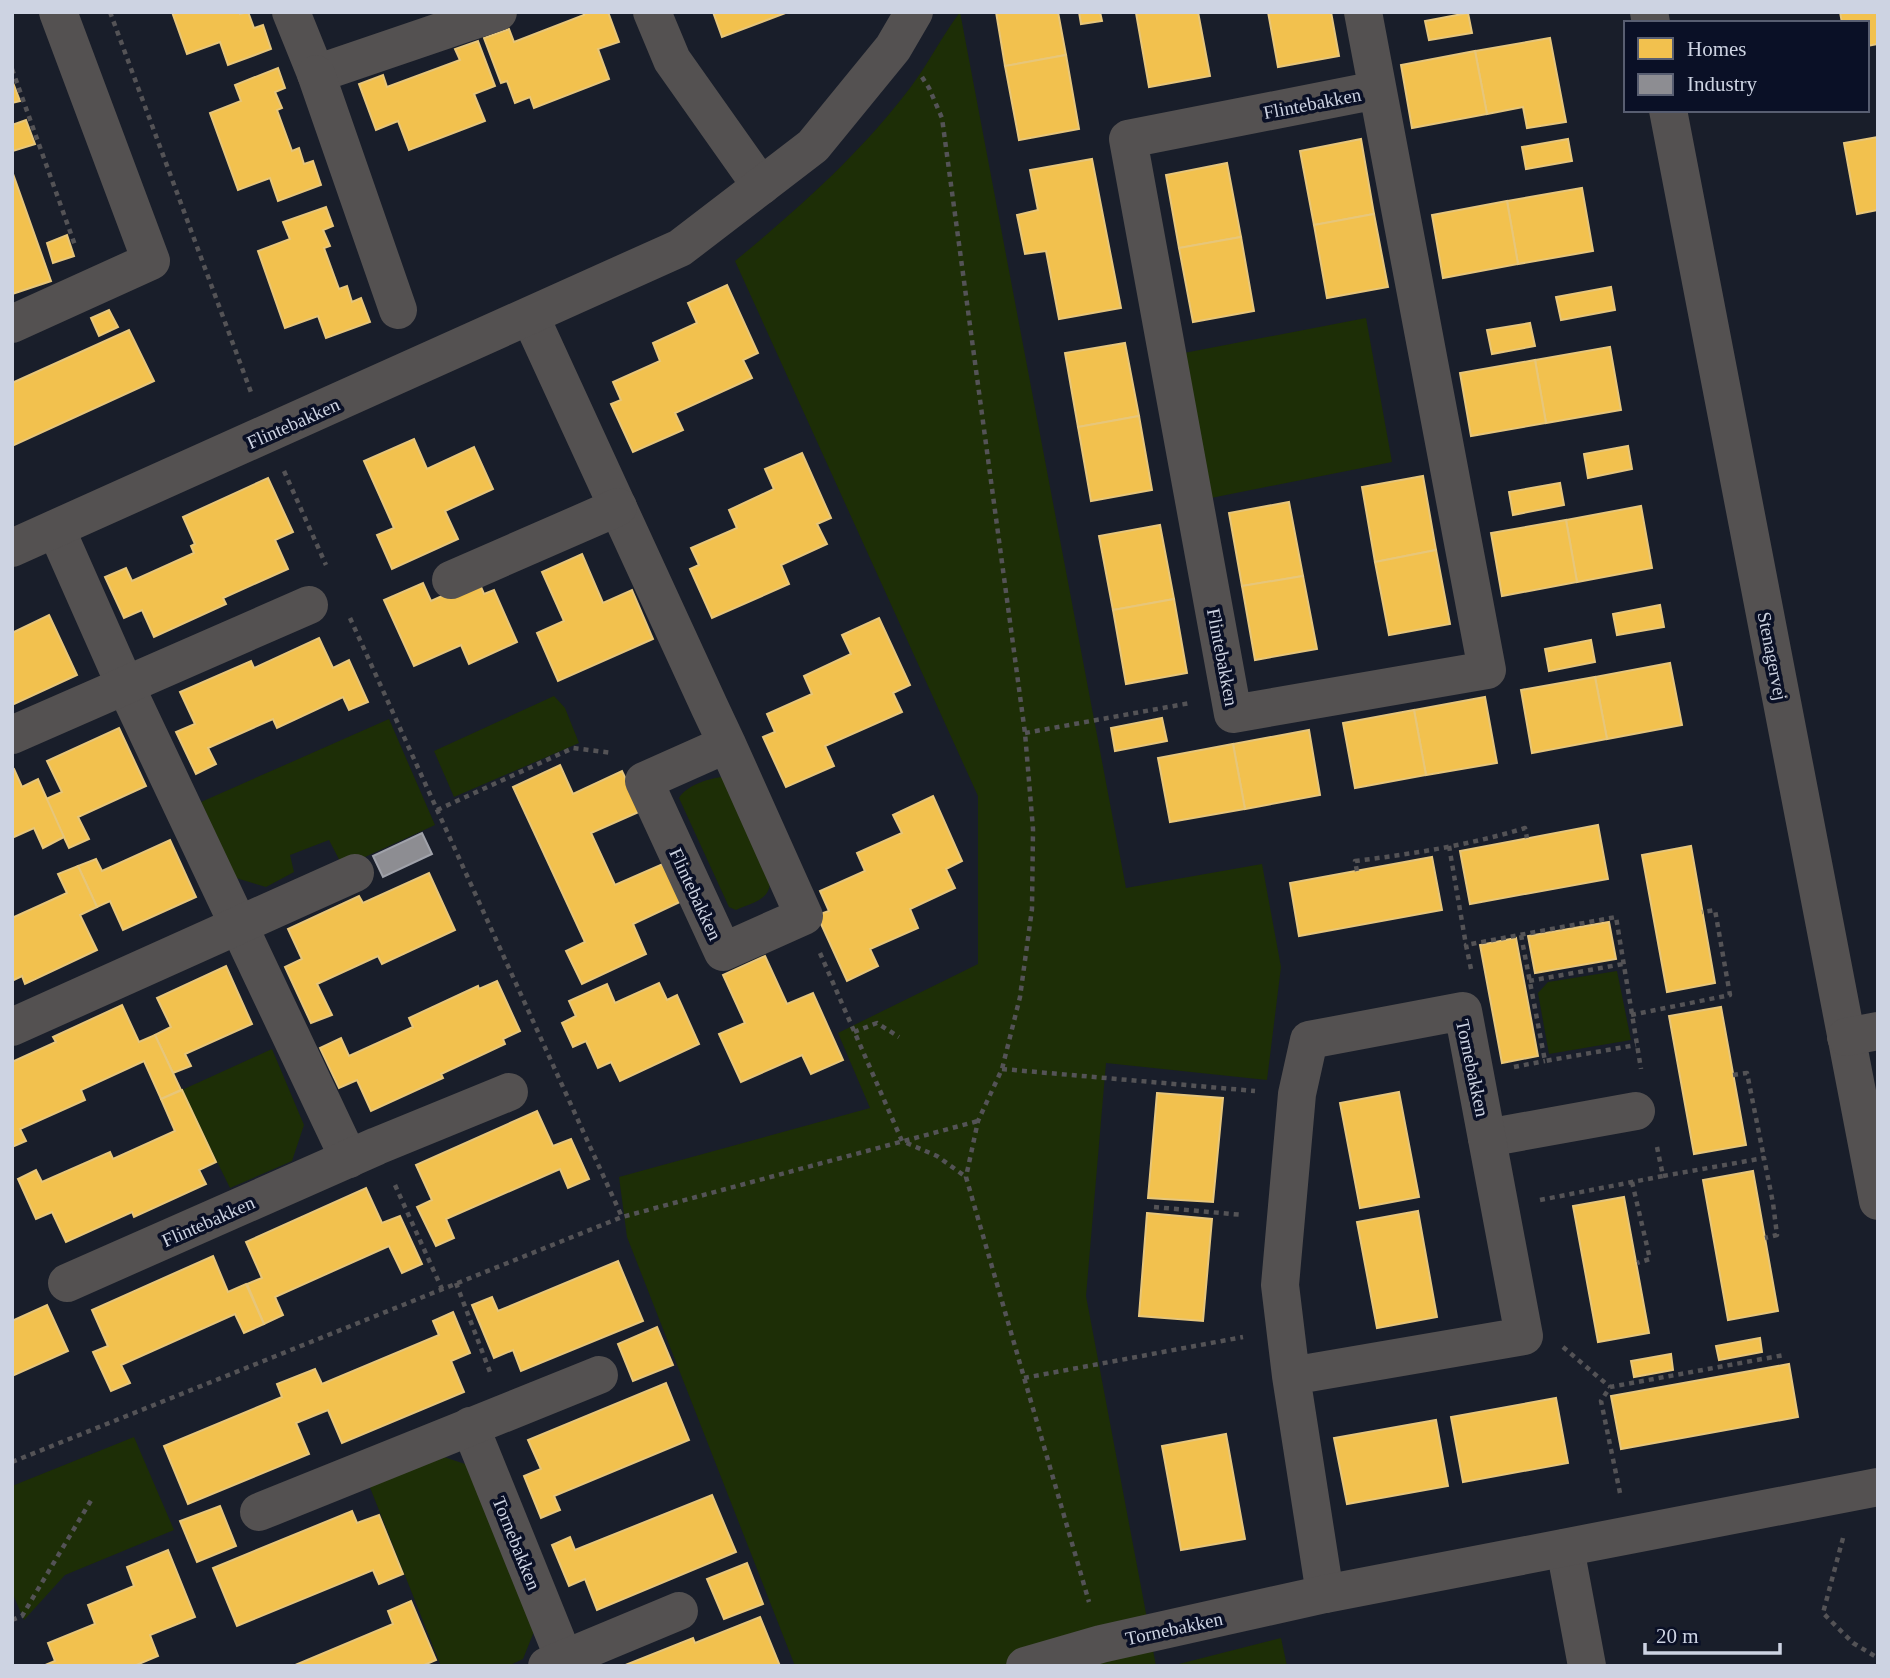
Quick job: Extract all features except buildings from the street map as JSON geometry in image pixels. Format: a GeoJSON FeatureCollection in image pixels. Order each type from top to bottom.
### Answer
{"type":"FeatureCollection","features":[{"type":"Feature","properties":{"kind":"street"},"geometry":{"type":"LineString","coordinates":[[12,324],[151,261],[58,12]]}},
{"type":"Feature","properties":{"kind":"street"},"geometry":{"type":"LineString","coordinates":[[291,12],[316,74],[398,310]]}},
{"type":"Feature","properties":{"kind":"street"},"geometry":{"type":"LineString","coordinates":[[316,74],[498,12]]}},
{"type":"Feature","properties":{"kind":"street"},"geometry":{"type":"LineString","coordinates":[[652,12],[672,60],[761,186]]}},
{"type":"Feature","properties":{"kind":"street","name":"Flintebakken"},"geometry":{"type":"LineString","coordinates":[[12,548],[680,248],[813,146],[893,48],[914,12]]}},
{"type":"Feature","properties":{"kind":"street","name":"Flintebakken"},"geometry":{"type":"LineString","coordinates":[[1363,12],[1487,670],[1233,714],[1128,139],[1377,90]]}},
{"type":"Feature","properties":{"kind":"street","name":"Stenagervej"},"geometry":{"type":"LineString","coordinates":[[1668,112],[1862,1034],[1878,1201]]}},
{"type":"Feature","properties":{"kind":"street"},"geometry":{"type":"LineString","coordinates":[[530,316],[804,916]]}},
{"type":"Feature","properties":{"kind":"street"},"geometry":{"type":"LineString","coordinates":[[451,580],[618,507]]}},
{"type":"Feature","properties":{"kind":"street"},"geometry":{"type":"LineString","coordinates":[[56,529],[125,685],[238,926],[363,1152]]}},
{"type":"Feature","properties":{"kind":"street"},"geometry":{"type":"LineString","coordinates":[[12,735],[309,605]]}},
{"type":"Feature","properties":{"kind":"street"},"geometry":{"type":"LineString","coordinates":[[644,781],[727,744]]}},
{"type":"Feature","properties":{"kind":"street","name":"Flintebakken"},"geometry":{"type":"LineString","coordinates":[[644,781],[723,952],[804,916]]}},
{"type":"Feature","properties":{"kind":"street"},"geometry":{"type":"LineString","coordinates":[[12,1027],[355,873]]}},
{"type":"Feature","properties":{"kind":"street","name":"Tornebakken"},"geometry":{"type":"LineString","coordinates":[[1291,1376],[1524,1336],[1463,1012],[1309,1040],[1297,1094],[1280,1285],[1291,1376],[1325,1594]]}},
{"type":"Feature","properties":{"kind":"street","name":"Flintebakken"},"geometry":{"type":"LineString","coordinates":[[67,1283],[363,1152],[509,1092]]}},
{"type":"Feature","properties":{"kind":"street"},"geometry":{"type":"LineString","coordinates":[[1487,1138],[1645,1124]]}},
{"type":"Feature","properties":{"kind":"street"},"geometry":{"type":"LineString","coordinates":[[258,1512],[599,1375]]}},
{"type":"Feature","properties":{"kind":"street","name":"Tornebakken"},"geometry":{"type":"LineString","coordinates":[[470,1426],[559,1664],[679,1611]]}},
{"type":"Feature","properties":{"kind":"street","name":"Tornebakken"},"geometry":{"type":"LineString","coordinates":[[1025,1666],[1101,1644],[1325,1594],[1862,1490]]}},
{"type":"Feature","properties":{"kind":"street"},"geometry":{"type":"LineString","coordinates":[[1565,1548],[1587,1666]]}},
{"type":"Feature","properties":{"kind":"path"},"geometry":{"type":"LineString","coordinates":[[110,12],[267,435],[326,565]]}},
{"type":"Feature","properties":{"kind":"path"},"geometry":{"type":"LineString","coordinates":[[893,48],[918,71],[942,118],[1025,733],[1033,829],[1032,909],[1020,997],[1002,1069],[978,1121],[965,1177],[1101,1644]]}},
{"type":"Feature","properties":{"kind":"path"},"geometry":{"type":"LineString","coordinates":[[12,69],[90,288]]}},
{"type":"Feature","properties":{"kind":"path"},"geometry":{"type":"LineString","coordinates":[[349,615],[622,1217]]}},
{"type":"Feature","properties":{"kind":"path"},"geometry":{"type":"LineString","coordinates":[[1025,733],[1230,696]]}},
{"type":"Feature","properties":{"kind":"path"},"geometry":{"type":"LineString","coordinates":[[437,810],[572,748],[618,754],[644,781]]}},
{"type":"Feature","properties":{"kind":"path"},"geometry":{"type":"LineString","coordinates":[[1357,871],[1355,861],[1449,846],[1525,828],[1527,838]]}},
{"type":"Feature","properties":{"kind":"path"},"geometry":{"type":"LineString","coordinates":[[1449,846],[1477,999],[1463,1012]]}},
{"type":"Feature","properties":{"kind":"path"},"geometry":{"type":"LineString","coordinates":[[1632,1015],[1730,995],[1715,910],[1702,912]]}},
{"type":"Feature","properties":{"kind":"path"},"geometry":{"type":"LineString","coordinates":[[804,916],[902,1142],[937,1156],[965,1177]]}},
{"type":"Feature","properties":{"kind":"path"},"geometry":{"type":"LineString","coordinates":[[1466,945],[1616,917],[1642,1071]]}},
{"type":"Feature","properties":{"kind":"path"},"geometry":{"type":"LineString","coordinates":[[1521,935],[1545,1061],[1636,1045]]}},
{"type":"Feature","properties":{"kind":"path"},"geometry":{"type":"LineString","coordinates":[[1529,981],[1623,964]]}},
{"type":"Feature","properties":{"kind":"path"},"geometry":{"type":"LineString","coordinates":[[854,1032],[877,1023],[899,1037]]}},
{"type":"Feature","properties":{"kind":"path"},"geometry":{"type":"LineString","coordinates":[[1002,1069],[1297,1094]]}},
{"type":"Feature","properties":{"kind":"path"},"geometry":{"type":"LineString","coordinates":[[1733,1075],[1747,1073],[1773,1203],[1777,1235],[1765,1238]]}},
{"type":"Feature","properties":{"kind":"path"},"geometry":{"type":"LineString","coordinates":[[12,1462],[622,1217],[978,1121]]}},
{"type":"Feature","properties":{"kind":"path"},"geometry":{"type":"LineString","coordinates":[[1645,1124],[1663,1177]]}},
{"type":"Feature","properties":{"kind":"path"},"geometry":{"type":"LineString","coordinates":[[363,1152],[442,1289]]}},
{"type":"Feature","properties":{"kind":"path"},"geometry":{"type":"LineString","coordinates":[[1499,1207],[1764,1158]]}},
{"type":"Feature","properties":{"kind":"path"},"geometry":{"type":"LineString","coordinates":[[1632,1182],[1650,1259],[1637,1263]]}},
{"type":"Feature","properties":{"kind":"path"},"geometry":{"type":"LineString","coordinates":[[1154,1207],[1286,1218]]}},
{"type":"Feature","properties":{"kind":"path"},"geometry":{"type":"LineString","coordinates":[[456,1283],[506,1412]]}},
{"type":"Feature","properties":{"kind":"path"},"geometry":{"type":"LineString","coordinates":[[1024,1378],[1285,1329]]}},
{"type":"Feature","properties":{"kind":"path"},"geometry":{"type":"LineString","coordinates":[[1629,1535],[1601,1401],[1610,1387],[1784,1355]]}},
{"type":"Feature","properties":{"kind":"path"},"geometry":{"type":"LineString","coordinates":[[1862,1490],[1849,1519],[1823,1613],[1853,1643],[1878,1658]]}},
{"type":"Feature","properties":{"kind":"path"},"geometry":{"type":"LineString","coordinates":[[12,1620],[22,1616],[93,1497]]}},
{"type":"Feature","properties":{"kind":"green space"},"geometry":{"type":"Polygon","coordinates":[[[960,12],[1126,888],[1262,864],[1281,967],[1267,1080],[1106,1063],[1086,1296],[1156,1666],[795,1666],[627,1237],[619,1177],[870,1108],[838,1033],[978,964],[978,796],[735,261],[805,200],[871,135],[910,88],[960,12]]]}},
{"type":"Feature","properties":{"kind":"green space"},"geometry":{"type":"Polygon","coordinates":[[[1366,318],[1392,462],[1211,498],[1184,353],[1366,318]]]}},
{"type":"Feature","properties":{"kind":"green space"},"geometry":{"type":"Polygon","coordinates":[[[554,696],[565,708],[579,743],[454,797],[434,751],[554,696]]]}},
{"type":"Feature","properties":{"kind":"green space"},"geometry":{"type":"Polygon","coordinates":[[[389,719],[435,825],[343,867],[329,840],[290,855],[294,872],[266,887],[236,878],[201,802],[389,719]]]}},
{"type":"Feature","properties":{"kind":"green space"},"geometry":{"type":"Polygon","coordinates":[[[721,777],[727,781],[770,880],[764,896],[736,910],[729,907],[679,798],[697,784],[721,777]]]}},
{"type":"Feature","properties":{"kind":"green space"},"geometry":{"type":"Polygon","coordinates":[[[1617,971],[1631,1040],[1549,1054],[1538,993],[1548,982],[1617,971]]]}},
{"type":"Feature","properties":{"kind":"green space"},"geometry":{"type":"Polygon","coordinates":[[[272,1049],[304,1125],[292,1161],[230,1188],[182,1090],[272,1049]]]}},
{"type":"Feature","properties":{"kind":"green space"},"geometry":{"type":"Polygon","coordinates":[[[134,1437],[174,1530],[65,1575],[24,1620],[12,1592],[12,1486],[134,1437]]]}},
{"type":"Feature","properties":{"kind":"green space"},"geometry":{"type":"Polygon","coordinates":[[[435,1454],[468,1465],[535,1629],[523,1659],[508,1666],[441,1666],[369,1485],[435,1454]]]}},
{"type":"Feature","properties":{"kind":"green space"},"geometry":{"type":"Polygon","coordinates":[[[1281,1638],[1287,1666],[1171,1666],[1281,1638]]]}}]}
